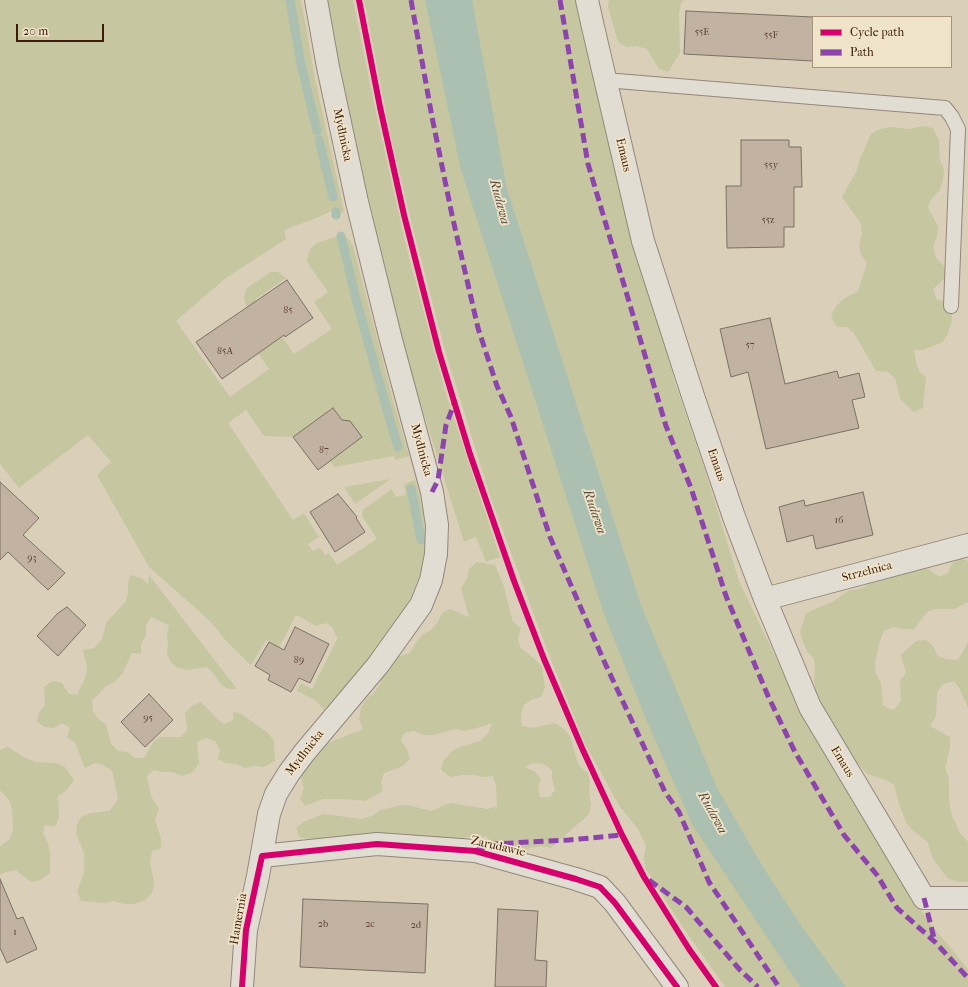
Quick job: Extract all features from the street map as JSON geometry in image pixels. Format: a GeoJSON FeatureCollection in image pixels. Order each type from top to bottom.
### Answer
{"type":"FeatureCollection","features":[{"type":"Feature","properties":{"kind":"street","name":"Mydlnicka"},"geometry":{"type":"LineString","coordinates":[[262,856],[264,836],[269,814],[276,794],[288,773],[378,665],[421,605],[431,580],[436,554],[437,525],[432,492],[390,340],[356,202],[328,67],[316,0]]}},
{"type":"Feature","properties":{"kind":"street","name":"Emaus"},"geometry":{"type":"LineString","coordinates":[[588,0],[605,80],[643,241],[734,517],[765,599],[810,707],[924,898],[968,898]]}},
{"type":"Feature","properties":{"kind":"street","name":"Strzelnica"},"geometry":{"type":"LineString","coordinates":[[765,599],[968,545]]}},
{"type":"Feature","properties":{"kind":"street","name":"Zarudawie"},"geometry":{"type":"LineString","coordinates":[[262,856],[377,844],[475,851],[576,879],[600,887],[615,903],[678,987]]}},
{"type":"Feature","properties":{"kind":"street","name":"Hamernia"},"geometry":{"type":"LineString","coordinates":[[242,987],[246,930],[262,856]]}},
{"type":"Feature","properties":{"kind":"lane"},"geometry":{"type":"LineString","coordinates":[[605,80],[945,108],[952,117],[958,129],[951,306]]}},
{"type":"Feature","properties":{"kind":"green space"},"geometry":{"type":"Polygon","coordinates":[[[0,0],[301,0],[315,79],[344,211],[341,214],[333,216],[331,211],[284,230],[286,239],[226,278],[176,321],[230,397],[269,369],[250,342],[247,308],[244,299],[246,289],[270,272],[278,272],[286,278],[256,299],[294,354],[332,329],[314,302],[328,292],[309,265],[307,260],[310,249],[317,243],[335,237],[345,237],[350,240],[353,246],[409,456],[395,460],[394,456],[334,467],[330,461],[357,441],[358,433],[342,420],[333,408],[293,437],[264,436],[246,410],[228,423],[293,520],[304,513],[319,537],[308,544],[313,551],[320,548],[325,555],[329,553],[337,565],[377,539],[362,516],[363,510],[392,489],[396,497],[406,495],[404,484],[415,480],[421,499],[424,519],[425,542],[422,569],[407,606],[382,643],[324,710],[315,700],[297,691],[301,683],[312,689],[338,637],[335,635],[332,627],[326,623],[316,626],[296,615],[279,647],[266,640],[251,665],[227,642],[210,621],[149,567],[97,475],[111,462],[88,435],[19,488],[0,464],[0,0]]]}},
{"type":"Feature","properties":{"kind":"green space"},"geometry":{"type":"Polygon","coordinates":[[[326,0],[353,0],[375,108],[406,246],[445,391],[500,557],[486,562],[476,537],[464,542],[413,379],[387,282],[362,176],[337,62],[326,0]]]}},
{"type":"Feature","properties":{"kind":"green space"},"geometry":{"type":"Polygon","coordinates":[[[364,0],[577,0],[581,23],[675,383],[703,464],[739,581],[787,681],[893,867],[928,921],[968,969],[968,987],[834,987],[775,949],[800,987],[725,987],[680,923],[645,868],[644,856],[646,846],[638,829],[620,807],[586,746],[547,650],[490,496],[444,347],[410,217],[391,138],[364,0]]]}},
{"type":"Feature","properties":{"kind":"green space"},"geometry":{"type":"Polygon","coordinates":[[[609,0],[684,0],[681,3],[679,14],[680,53],[668,72],[659,69],[647,49],[637,46],[627,47],[618,42],[608,7],[609,0]]]}},
{"type":"Feature","properties":{"kind":"green space"},"geometry":{"type":"Polygon","coordinates":[[[922,126],[933,128],[939,140],[940,160],[944,169],[940,190],[932,198],[928,207],[938,227],[937,237],[933,246],[936,258],[949,274],[933,289],[936,299],[946,302],[952,311],[952,321],[943,342],[923,350],[914,350],[919,371],[926,377],[923,408],[914,412],[900,399],[895,378],[888,372],[876,371],[854,333],[847,327],[837,327],[831,318],[834,309],[842,300],[858,291],[867,263],[861,254],[859,245],[862,234],[861,224],[842,197],[857,170],[859,161],[871,134],[880,129],[890,127],[911,129],[922,126]]]}},
{"type":"Feature","properties":{"kind":"green space"},"geometry":{"type":"Polygon","coordinates":[[[391,479],[355,504],[344,487],[391,479]]]}},
{"type":"Feature","properties":{"kind":"green space"},"geometry":{"type":"Polygon","coordinates":[[[958,558],[968,561],[968,602],[955,609],[936,609],[927,612],[914,629],[893,627],[884,631],[875,663],[876,673],[881,683],[883,706],[894,710],[901,701],[900,681],[906,673],[901,655],[916,641],[926,640],[933,646],[938,656],[957,660],[968,641],[968,708],[959,688],[954,681],[943,684],[937,692],[936,717],[930,726],[950,737],[950,748],[945,769],[949,778],[949,800],[951,813],[960,833],[968,842],[968,882],[959,882],[947,878],[934,860],[928,842],[912,830],[906,822],[894,785],[886,780],[867,774],[847,751],[818,702],[814,681],[814,659],[807,651],[800,632],[806,613],[834,601],[850,590],[859,589],[868,585],[873,577],[922,567],[939,577],[948,573],[951,565],[958,558]]]}},
{"type":"Feature","properties":{"kind":"green space"},"geometry":{"type":"Polygon","coordinates":[[[477,562],[495,565],[503,584],[513,622],[521,628],[518,638],[520,647],[542,667],[545,688],[541,697],[531,700],[524,705],[521,715],[522,726],[533,728],[554,723],[563,728],[570,736],[579,766],[588,773],[591,805],[589,814],[551,848],[542,846],[512,852],[503,849],[486,837],[476,836],[466,837],[439,847],[300,838],[296,828],[304,822],[323,814],[361,819],[372,816],[381,810],[401,805],[431,811],[450,803],[488,809],[497,806],[496,785],[493,776],[484,777],[462,775],[451,777],[441,770],[443,761],[451,752],[460,747],[480,741],[488,733],[492,723],[465,731],[455,729],[434,735],[423,735],[414,731],[404,733],[401,741],[407,749],[410,759],[403,766],[384,773],[381,782],[383,791],[365,801],[323,799],[305,806],[300,798],[304,789],[301,778],[304,768],[312,758],[328,743],[363,729],[359,719],[361,708],[366,699],[374,693],[380,684],[380,673],[389,657],[410,653],[422,635],[431,630],[437,623],[442,613],[450,609],[469,617],[461,588],[467,578],[469,569],[477,562]],[[533,763],[525,767],[534,771],[541,779],[538,787],[540,797],[550,797],[555,790],[552,780],[552,770],[544,764],[533,763]]]}},
{"type":"Feature","properties":{"kind":"green space"},"geometry":{"type":"Polygon","coordinates":[[[130,575],[141,578],[148,584],[149,575],[237,689],[228,689],[221,685],[214,674],[207,667],[187,670],[176,667],[170,661],[167,652],[167,634],[169,625],[151,617],[146,625],[146,635],[141,644],[141,654],[132,653],[122,674],[115,682],[106,686],[92,701],[93,711],[98,719],[106,724],[111,744],[118,751],[128,752],[135,758],[144,758],[154,741],[161,737],[181,737],[187,730],[185,713],[192,706],[201,702],[217,719],[224,724],[233,720],[233,711],[243,715],[268,733],[274,741],[275,761],[264,767],[254,766],[245,768],[236,764],[226,763],[218,759],[220,750],[215,741],[206,738],[197,742],[199,763],[193,772],[183,776],[172,772],[154,770],[147,776],[151,796],[159,809],[155,819],[161,839],[161,849],[152,851],[150,862],[154,883],[152,893],[145,900],[134,904],[124,904],[114,901],[105,903],[81,901],[77,891],[84,873],[84,853],[76,834],[77,825],[81,817],[90,813],[109,811],[115,804],[118,798],[112,771],[103,765],[95,763],[85,768],[75,743],[67,737],[70,728],[62,723],[53,728],[44,727],[37,721],[39,713],[45,705],[44,687],[53,681],[62,683],[69,694],[77,695],[86,676],[87,667],[83,650],[94,648],[101,641],[106,623],[126,601],[130,575]]]}},
{"type":"Feature","properties":{"kind":"green space"},"geometry":{"type":"Polygon","coordinates":[[[8,747],[25,758],[36,762],[56,763],[65,767],[74,780],[67,790],[58,796],[59,817],[55,827],[45,825],[43,834],[48,843],[50,854],[50,873],[41,880],[31,882],[16,870],[0,875],[0,846],[10,839],[13,830],[12,809],[9,800],[0,790],[0,750],[8,747]]]}},
{"type":"Feature","properties":{"kind":"water","name":"Rudawa"},"geometry":{"type":"Polygon","coordinates":[[[425,0],[472,0],[507,189],[641,605],[717,788],[763,867],[802,927],[846,987],[800,987],[692,824],[646,719],[604,614],[461,170],[425,0]]]}},
{"type":"Feature","properties":{"kind":"building"},"geometry":{"type":"Polygon","coordinates":[[[686,11],[812,17],[812,61],[684,54],[686,11]]]}},
{"type":"Feature","properties":{"kind":"building"},"geometry":{"type":"Polygon","coordinates":[[[741,140],[789,140],[789,147],[801,147],[802,187],[794,187],[794,227],[784,227],[784,247],[727,248],[726,186],[741,186],[741,140]]]}},
{"type":"Feature","properties":{"kind":"building"},"geometry":{"type":"Polygon","coordinates":[[[287,280],[313,318],[285,337],[284,335],[222,379],[196,342],[287,280]]]}},
{"type":"Feature","properties":{"kind":"building"},"geometry":{"type":"Polygon","coordinates":[[[770,318],[785,384],[837,371],[839,378],[859,373],[865,397],[852,400],[859,428],[766,449],[748,372],[731,377],[720,329],[770,318]]]}},
{"type":"Feature","properties":{"kind":"building"},"geometry":{"type":"Polygon","coordinates":[[[333,408],[342,420],[350,421],[362,437],[318,470],[293,437],[333,408]]]}},
{"type":"Feature","properties":{"kind":"building"},"geometry":{"type":"Polygon","coordinates":[[[0,482],[39,518],[23,535],[65,573],[48,590],[8,552],[0,560],[0,482]]]}},
{"type":"Feature","properties":{"kind":"building"},"geometry":{"type":"Polygon","coordinates":[[[863,492],[873,535],[816,549],[813,535],[787,542],[779,507],[804,500],[805,506],[863,492]]]}},
{"type":"Feature","properties":{"kind":"building"},"geometry":{"type":"Polygon","coordinates":[[[338,494],[357,517],[356,518],[365,532],[335,552],[310,512],[338,494]]]}},
{"type":"Feature","properties":{"kind":"building"},"geometry":{"type":"Polygon","coordinates":[[[67,607],[86,625],[58,656],[37,636],[58,613],[67,607]]]}},
{"type":"Feature","properties":{"kind":"building"},"geometry":{"type":"Polygon","coordinates":[[[295,627],[329,644],[310,683],[299,678],[291,692],[268,680],[270,675],[255,666],[269,642],[284,650],[295,627]]]}},
{"type":"Feature","properties":{"kind":"building"},"geometry":{"type":"Polygon","coordinates":[[[149,694],[173,720],[145,747],[121,722],[149,694]]]}},
{"type":"Feature","properties":{"kind":"building"},"geometry":{"type":"Polygon","coordinates":[[[0,879],[17,919],[23,917],[37,949],[7,963],[0,948],[0,879]]]}},
{"type":"Feature","properties":{"kind":"building"},"geometry":{"type":"Polygon","coordinates":[[[303,899],[428,904],[425,973],[300,967],[303,899]]]}},
{"type":"Feature","properties":{"kind":"building"},"geometry":{"type":"Polygon","coordinates":[[[498,909],[538,911],[535,960],[547,961],[546,987],[495,987],[498,909]]]}},
{"type":"Feature","properties":{"kind":"waterway"},"geometry":{"type":"LineString","coordinates":[[290,0],[301,64],[317,131]]}},
{"type":"Feature","properties":{"kind":"waterway"},"geometry":{"type":"LineString","coordinates":[[319,140],[333,197]]}},
{"type":"Feature","properties":{"kind":"waterway"},"geometry":{"type":"LineString","coordinates":[[341,236],[356,299],[398,447]]}},
{"type":"Feature","properties":{"kind":"waterway"},"geometry":{"type":"LineString","coordinates":[[411,489],[421,540]]}},
{"type":"Feature","properties":{"kind":"marked path"},"geometry":{"type":"LineString","coordinates":[[411,0],[432,117],[452,215],[478,328],[497,386],[511,417],[550,537],[604,661],[665,792],[679,812],[709,882],[779,987]]}},
{"type":"Feature","properties":{"kind":"marked path"},"geometry":{"type":"LineString","coordinates":[[560,0],[588,164],[666,426],[691,488],[726,596],[768,696],[795,752],[844,835],[877,875],[897,908],[935,942],[968,978]]}},
{"type":"Feature","properties":{"kind":"marked path"},"geometry":{"type":"LineString","coordinates":[[432,492],[438,480],[446,425],[454,404]]}},
{"type":"Feature","properties":{"kind":"marked path"},"geometry":{"type":"LineString","coordinates":[[475,851],[492,844],[569,840],[622,835]]}},
{"type":"Feature","properties":{"kind":"marked path"},"geometry":{"type":"LineString","coordinates":[[649,880],[686,907],[740,970],[758,987]]}},
{"type":"Feature","properties":{"kind":"marked path"},"geometry":{"type":"LineString","coordinates":[[924,898],[935,942]]}},
{"type":"Feature","properties":{"kind":"cycle path"},"geometry":{"type":"LineString","coordinates":[[359,0],[380,107],[404,215],[439,352],[470,454],[514,581],[544,659],[582,748],[622,835],[644,877],[689,949],[716,987]]}},
{"type":"Feature","properties":{"kind":"cycle path"},"geometry":{"type":"LineString","coordinates":[[242,987],[246,930],[262,856],[377,844],[475,851],[600,887],[615,903],[677,987]]}}]}
